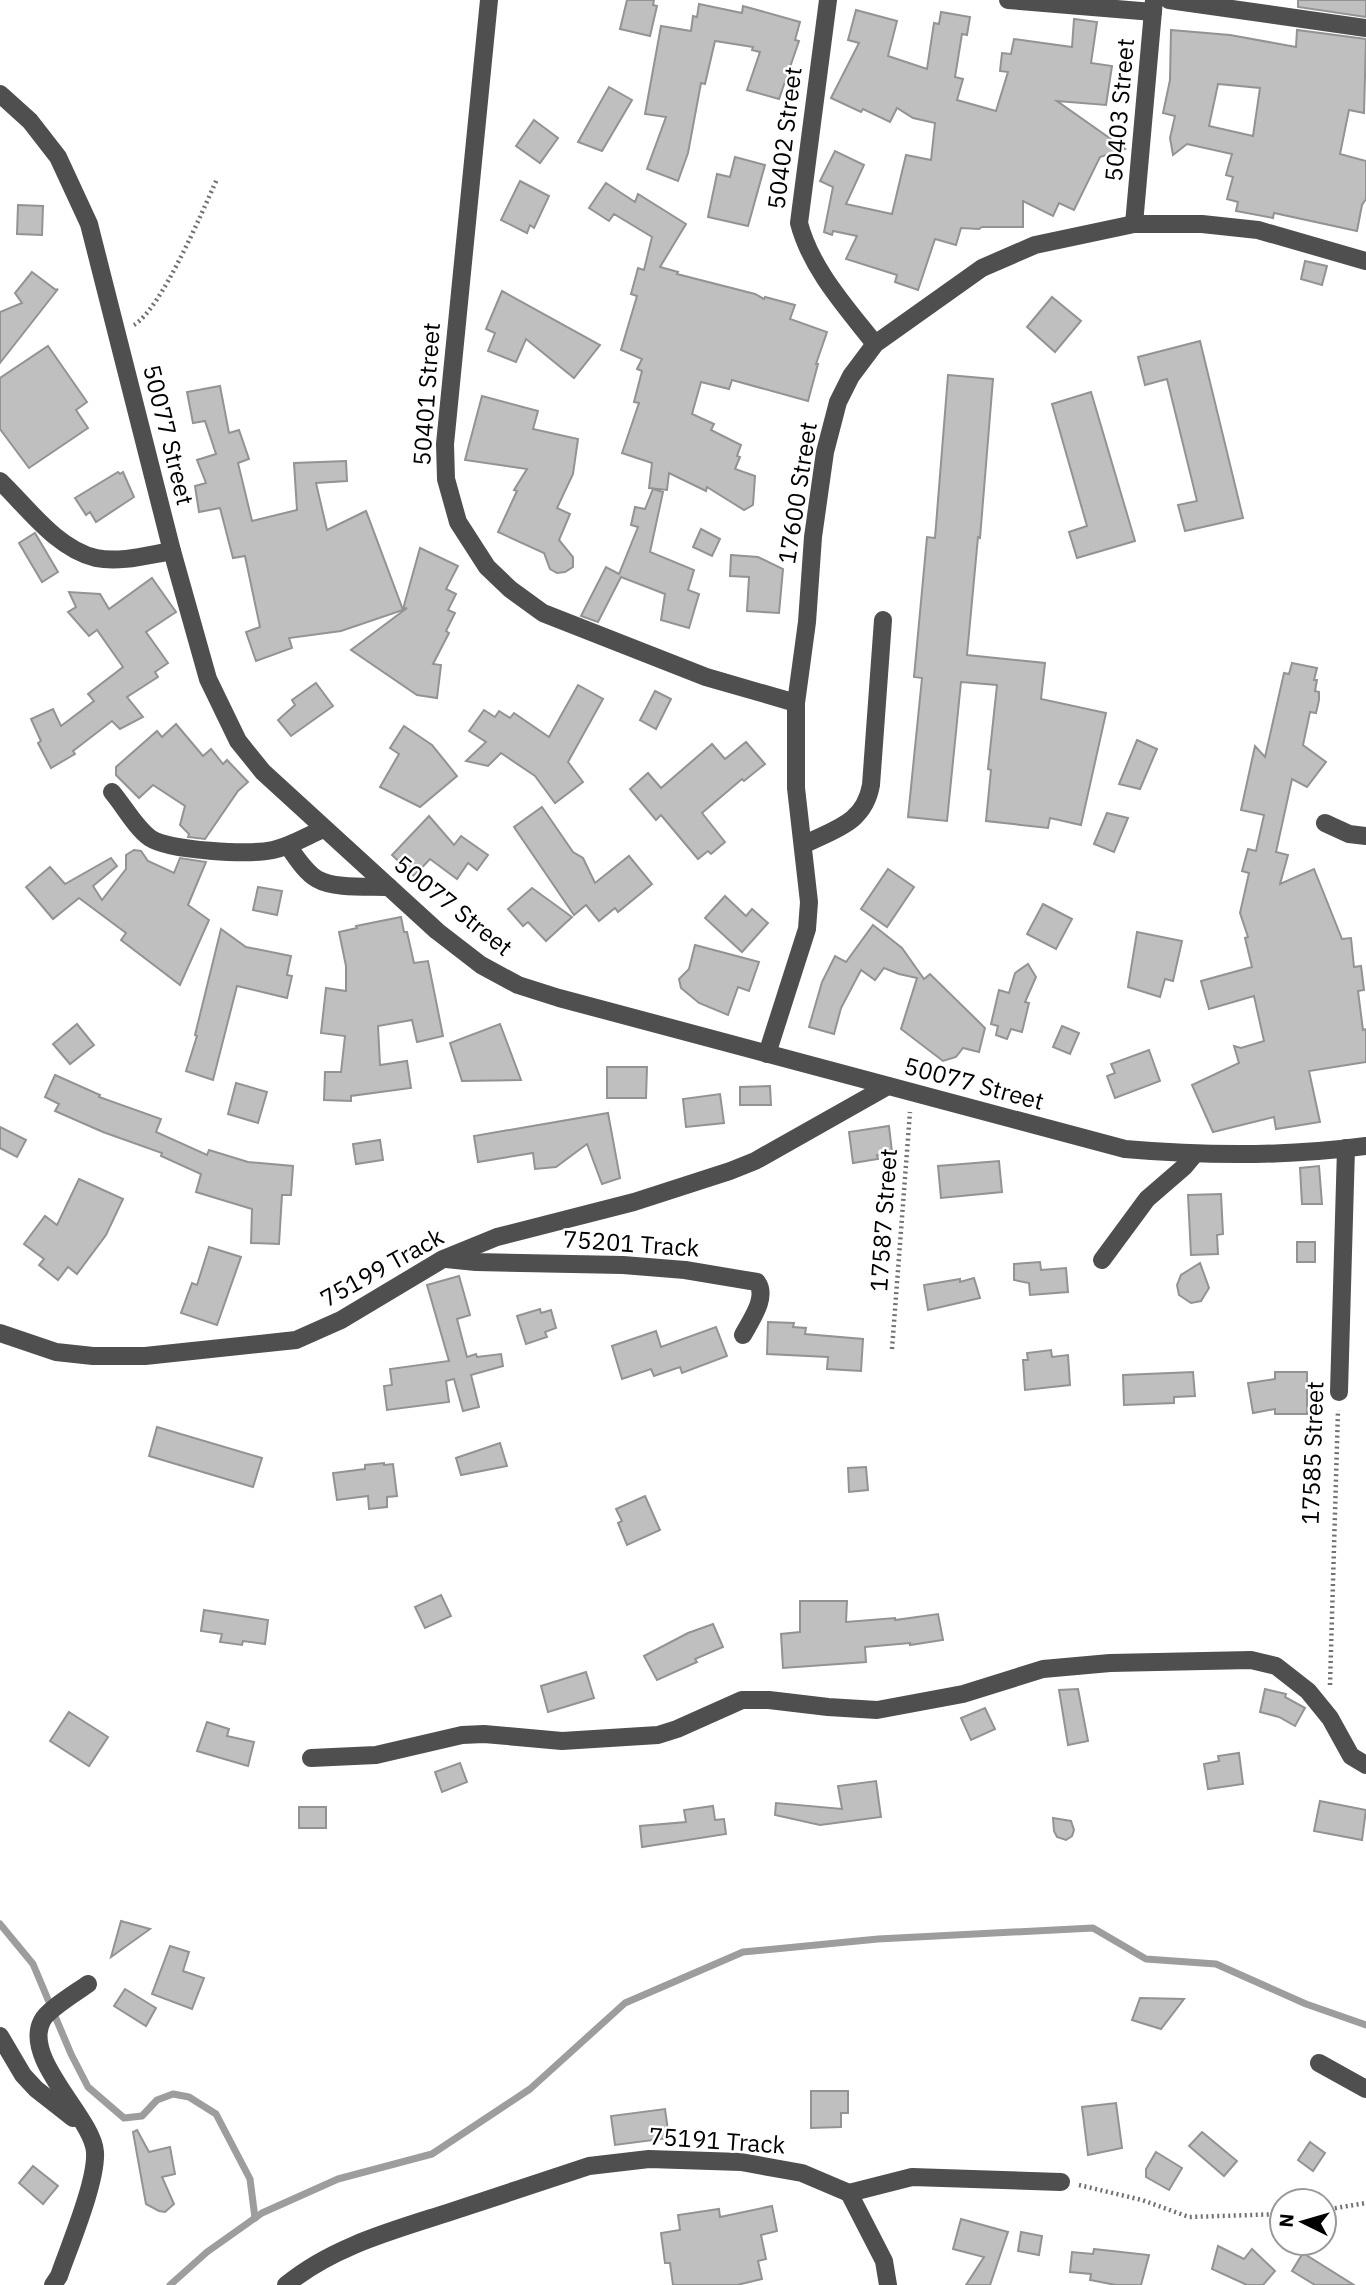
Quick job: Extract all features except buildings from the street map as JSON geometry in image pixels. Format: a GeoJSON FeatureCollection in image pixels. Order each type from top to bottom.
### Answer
{"type":"FeatureCollection","features":[{"type":"Feature","properties":{"kind":"street","name":"50401 Street"},"geometry":{"type":"LineString","coordinates":[[489,0],[445,444],[446,480],[458,522],[488,567],[510,589],[543,613],[706,677],[796,703]]}},
{"type":"Feature","properties":{"kind":"street","name":"50402 Street"},"geometry":{"type":"LineString","coordinates":[[828,0],[799,223],[803,241],[830,287],[875,344]]}},
{"type":"Feature","properties":{"kind":"street"},"geometry":{"type":"LineString","coordinates":[[1008,0],[1154,6]]}},
{"type":"Feature","properties":{"kind":"street"},"geometry":{"type":"LineString","coordinates":[[1169,0],[1366,28]]}},
{"type":"Feature","properties":{"kind":"street","name":"50403 Street"},"geometry":{"type":"LineString","coordinates":[[1134,224],[1154,6]]}},
{"type":"Feature","properties":{"kind":"street","name":"50077 Street"},"geometry":{"type":"LineString","coordinates":[[0,94],[30,121],[58,157],[89,224],[172,551],[208,679],[223,714],[238,741],[262,772],[438,931],[481,965],[518,985],[767,1055],[1125,1149],[1253,1156],[1366,1146]]}},
{"type":"Feature","properties":{"kind":"street","name":"17600 Street"},"geometry":{"type":"LineString","coordinates":[[767,1055],[807,929],[809,902],[796,788],[796,703],[807,622],[813,537],[825,452],[838,402],[851,376],[875,344],[982,268],[1035,245],[1134,224],[1202,224],[1258,230],[1366,261]]}},
{"type":"Feature","properties":{"kind":"street"},"geometry":{"type":"LineString","coordinates":[[0,481],[51,532],[75,550],[98,558],[124,559],[172,551]]}},
{"type":"Feature","properties":{"kind":"street"},"geometry":{"type":"LineString","coordinates":[[803,845],[854,820],[867,803],[871,785],[883,620]]}},
{"type":"Feature","properties":{"kind":"street"},"geometry":{"type":"LineString","coordinates":[[112,792],[145,833],[160,842],[216,851],[250,853],[288,846],[323,828]]}},
{"type":"Feature","properties":{"kind":"street"},"geometry":{"type":"LineString","coordinates":[[1325,823],[1349,834],[1366,836]]}},
{"type":"Feature","properties":{"kind":"street"},"geometry":{"type":"LineString","coordinates":[[288,846],[317,879],[338,884],[389,887]]}},
{"type":"Feature","properties":{"kind":"street","name":"75199 Track"},"geometry":{"type":"LineString","coordinates":[[0,1333],[56,1352],[93,1356],[145,1356],[296,1340],[341,1320],[443,1259],[497,1237],[634,1202],[755,1161],[888,1086]]}},
{"type":"Feature","properties":{"kind":"street","name":"17585 Street"},"geometry":{"type":"LineString","coordinates":[[1339,1392],[1346,1148]]}},
{"type":"Feature","properties":{"kind":"street"},"geometry":{"type":"LineString","coordinates":[[1102,1260],[1147,1199],[1195,1154]]}},
{"type":"Feature","properties":{"kind":"street","name":"75201 Track"},"geometry":{"type":"LineString","coordinates":[[443,1259],[623,1265],[747,1279],[757,1282],[761,1290],[758,1305],[743,1335]]}},
{"type":"Feature","properties":{"kind":"street"},"geometry":{"type":"LineString","coordinates":[[311,1758],[376,1755],[462,1735],[484,1734],[562,1741],[658,1735],[743,1700],[877,1710],[962,1694],[1043,1670],[1110,1663],[1251,1660],[1276,1666],[1308,1691],[1330,1718],[1351,1756],[1366,1765]]}},
{"type":"Feature","properties":{"kind":"street"},"geometry":{"type":"LineString","coordinates":[[53,2285],[59,2276],[93,2176],[95,2151],[90,2136],[49,2070],[39,2035],[44,2017],[88,1984]]}},
{"type":"Feature","properties":{"kind":"street"},"geometry":{"type":"LineString","coordinates":[[0,2036],[23,2075],[36,2089],[84,2127]]}},
{"type":"Feature","properties":{"kind":"street"},"geometry":{"type":"LineString","coordinates":[[1319,2063],[1366,2089]]}},
{"type":"Feature","properties":{"kind":"street","name":"75191 Track"},"geometry":{"type":"LineString","coordinates":[[286,2285],[339,2252],[374,2236],[589,2166],[649,2159],[741,2162],[802,2173],[849,2193]]}},
{"type":"Feature","properties":{"kind":"street"},"geometry":{"type":"LineString","coordinates":[[888,2285],[884,2261],[849,2193],[912,2177],[1060,2182]]}},
{"type":"Feature","properties":{"kind":"path"},"geometry":{"type":"LineString","coordinates":[[118,335],[139,322],[151,310],[189,240],[217,179]]}},
{"type":"Feature","properties":{"kind":"path","name":"17587 Street"},"geometry":{"type":"LineString","coordinates":[[892,1349],[911,1093]]}},
{"type":"Feature","properties":{"kind":"path","name":"17585 Street"},"geometry":{"type":"LineString","coordinates":[[1333,1696],[1330,1684],[1339,1392]]}},
{"type":"Feature","properties":{"kind":"path"},"geometry":{"type":"LineString","coordinates":[[1060,2182],[1114,2192],[1189,2217],[1268,2214]]}},
{"type":"Feature","properties":{"kind":"path"},"geometry":{"type":"LineString","coordinates":[[1338,2208],[1366,2203]]}},
{"type":"Feature","properties":{"kind":"waterway"},"geometry":{"type":"LineString","coordinates":[[0,1924],[33,1964],[88,2087],[124,2118],[142,2116],[157,2100],[173,2094],[189,2097],[216,2114],[250,2179],[255,2218]]}},
{"type":"Feature","properties":{"kind":"waterway"},"geometry":{"type":"LineString","coordinates":[[170,2285],[207,2252],[262,2213],[338,2179],[432,2154],[530,2089],[625,2003],[743,1952],[878,1939],[1093,1928],[1146,1959],[1216,1964],[1306,2004],[1366,2025]]}}]}
